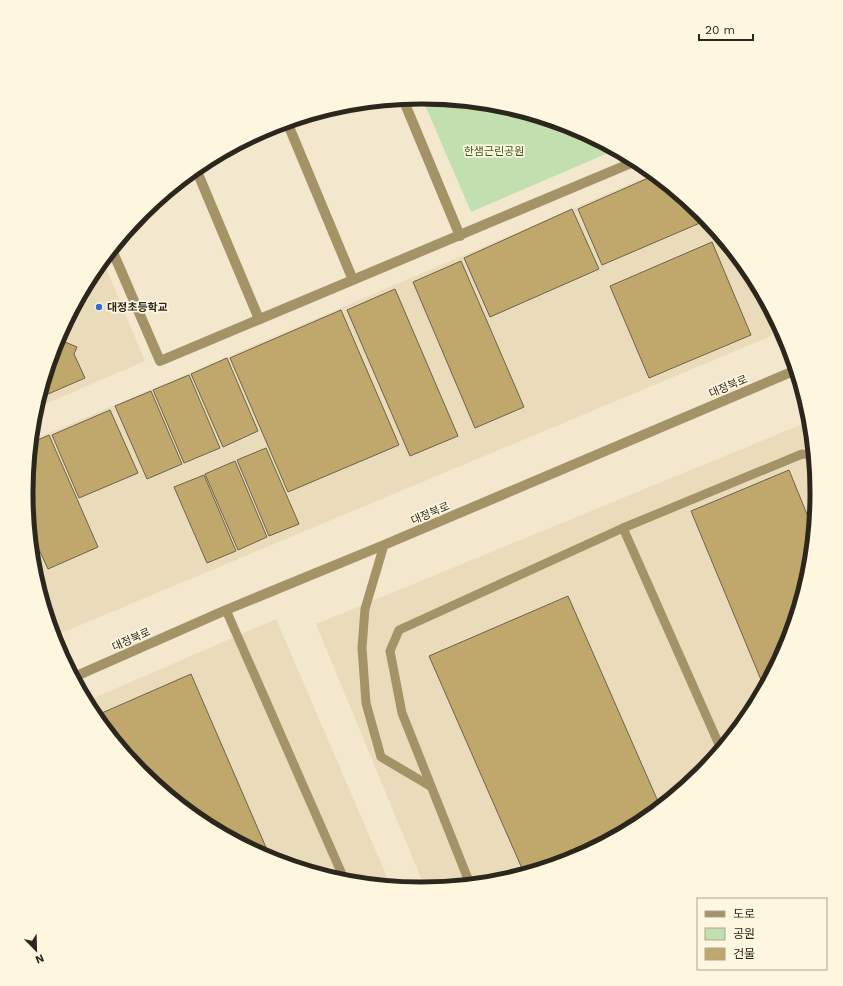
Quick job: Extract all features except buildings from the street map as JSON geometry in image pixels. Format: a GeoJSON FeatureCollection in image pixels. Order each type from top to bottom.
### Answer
{"type":"FeatureCollection","features":[{"type":"Feature","properties":{"kind":"street"},"geometry":{"type":"LineString","coordinates":[[405,105],[460,236]]}},
{"type":"Feature","properties":{"kind":"street"},"geometry":{"type":"LineString","coordinates":[[289,128],[353,280]]}},
{"type":"Feature","properties":{"kind":"street"},"geometry":{"type":"LineString","coordinates":[[114,255],[160,361],[629,165]]}},
{"type":"Feature","properties":{"kind":"street"},"geometry":{"type":"LineString","coordinates":[[199,175],[259,319]]}},
{"type":"Feature","properties":{"kind":"street","name":"대정북로"},"geometry":{"type":"LineString","coordinates":[[78,675],[226,610],[384,546],[790,372]]}},
{"type":"Feature","properties":{"kind":"lane"},"geometry":{"type":"LineString","coordinates":[[468,879],[402,713],[390,651],[399,630],[623,528],[802,454],[808,455]]}},
{"type":"Feature","properties":{"kind":"lane"},"geometry":{"type":"LineString","coordinates":[[623,528],[719,744]]}},
{"type":"Feature","properties":{"kind":"lane"},"geometry":{"type":"LineString","coordinates":[[384,546],[365,609],[362,648],[366,703],[381,757],[430,786]]}},
{"type":"Feature","properties":{"kind":"lane"},"geometry":{"type":"LineString","coordinates":[[226,610],[341,873]]}},
{"type":"Feature","properties":{"kind":"shaded area"},"geometry":{"type":"Polygon","coordinates":[[[647,177],[678,201],[696,218],[730,256],[745,277],[774,331],[769,337],[60,634],[46,594],[36,544],[33,493],[37,439],[647,177]]]}},
{"type":"Feature","properties":{"kind":"shaded area","name":"대정초등학교"},"geometry":{"type":"Polygon","coordinates":[[[105,267],[145,361],[43,405],[54,368],[73,321],[105,267]]]}},
{"type":"Feature","properties":{"kind":"shaded area"},"geometry":{"type":"Polygon","coordinates":[[[804,423],[807,442],[810,493],[807,544],[803,569],[797,594],[780,642],[758,687],[730,730],[714,749],[678,785],[637,816],[616,829],[570,852],[546,861],[497,874],[447,881],[423,882],[316,624],[804,423]]]}},
{"type":"Feature","properties":{"kind":"shaded area"},"geometry":{"type":"Polygon","coordinates":[[[276,619],[388,880],[346,874],[297,861],[273,852],[227,829],[185,801],[147,768],[113,730],[92,699],[276,619]]]}},
{"type":"Feature","properties":{"kind":"green space","name":"한샘근린공원"},"geometry":{"type":"Polygon","coordinates":[[[425,104],[472,108],[522,118],[570,134],[608,153],[471,212],[425,104]]]}},
{"type":"Feature","properties":{"kind":"place","name":"대정초등학교"},"geometry":{"type":"Point","coordinates":[99,307]}}]}
